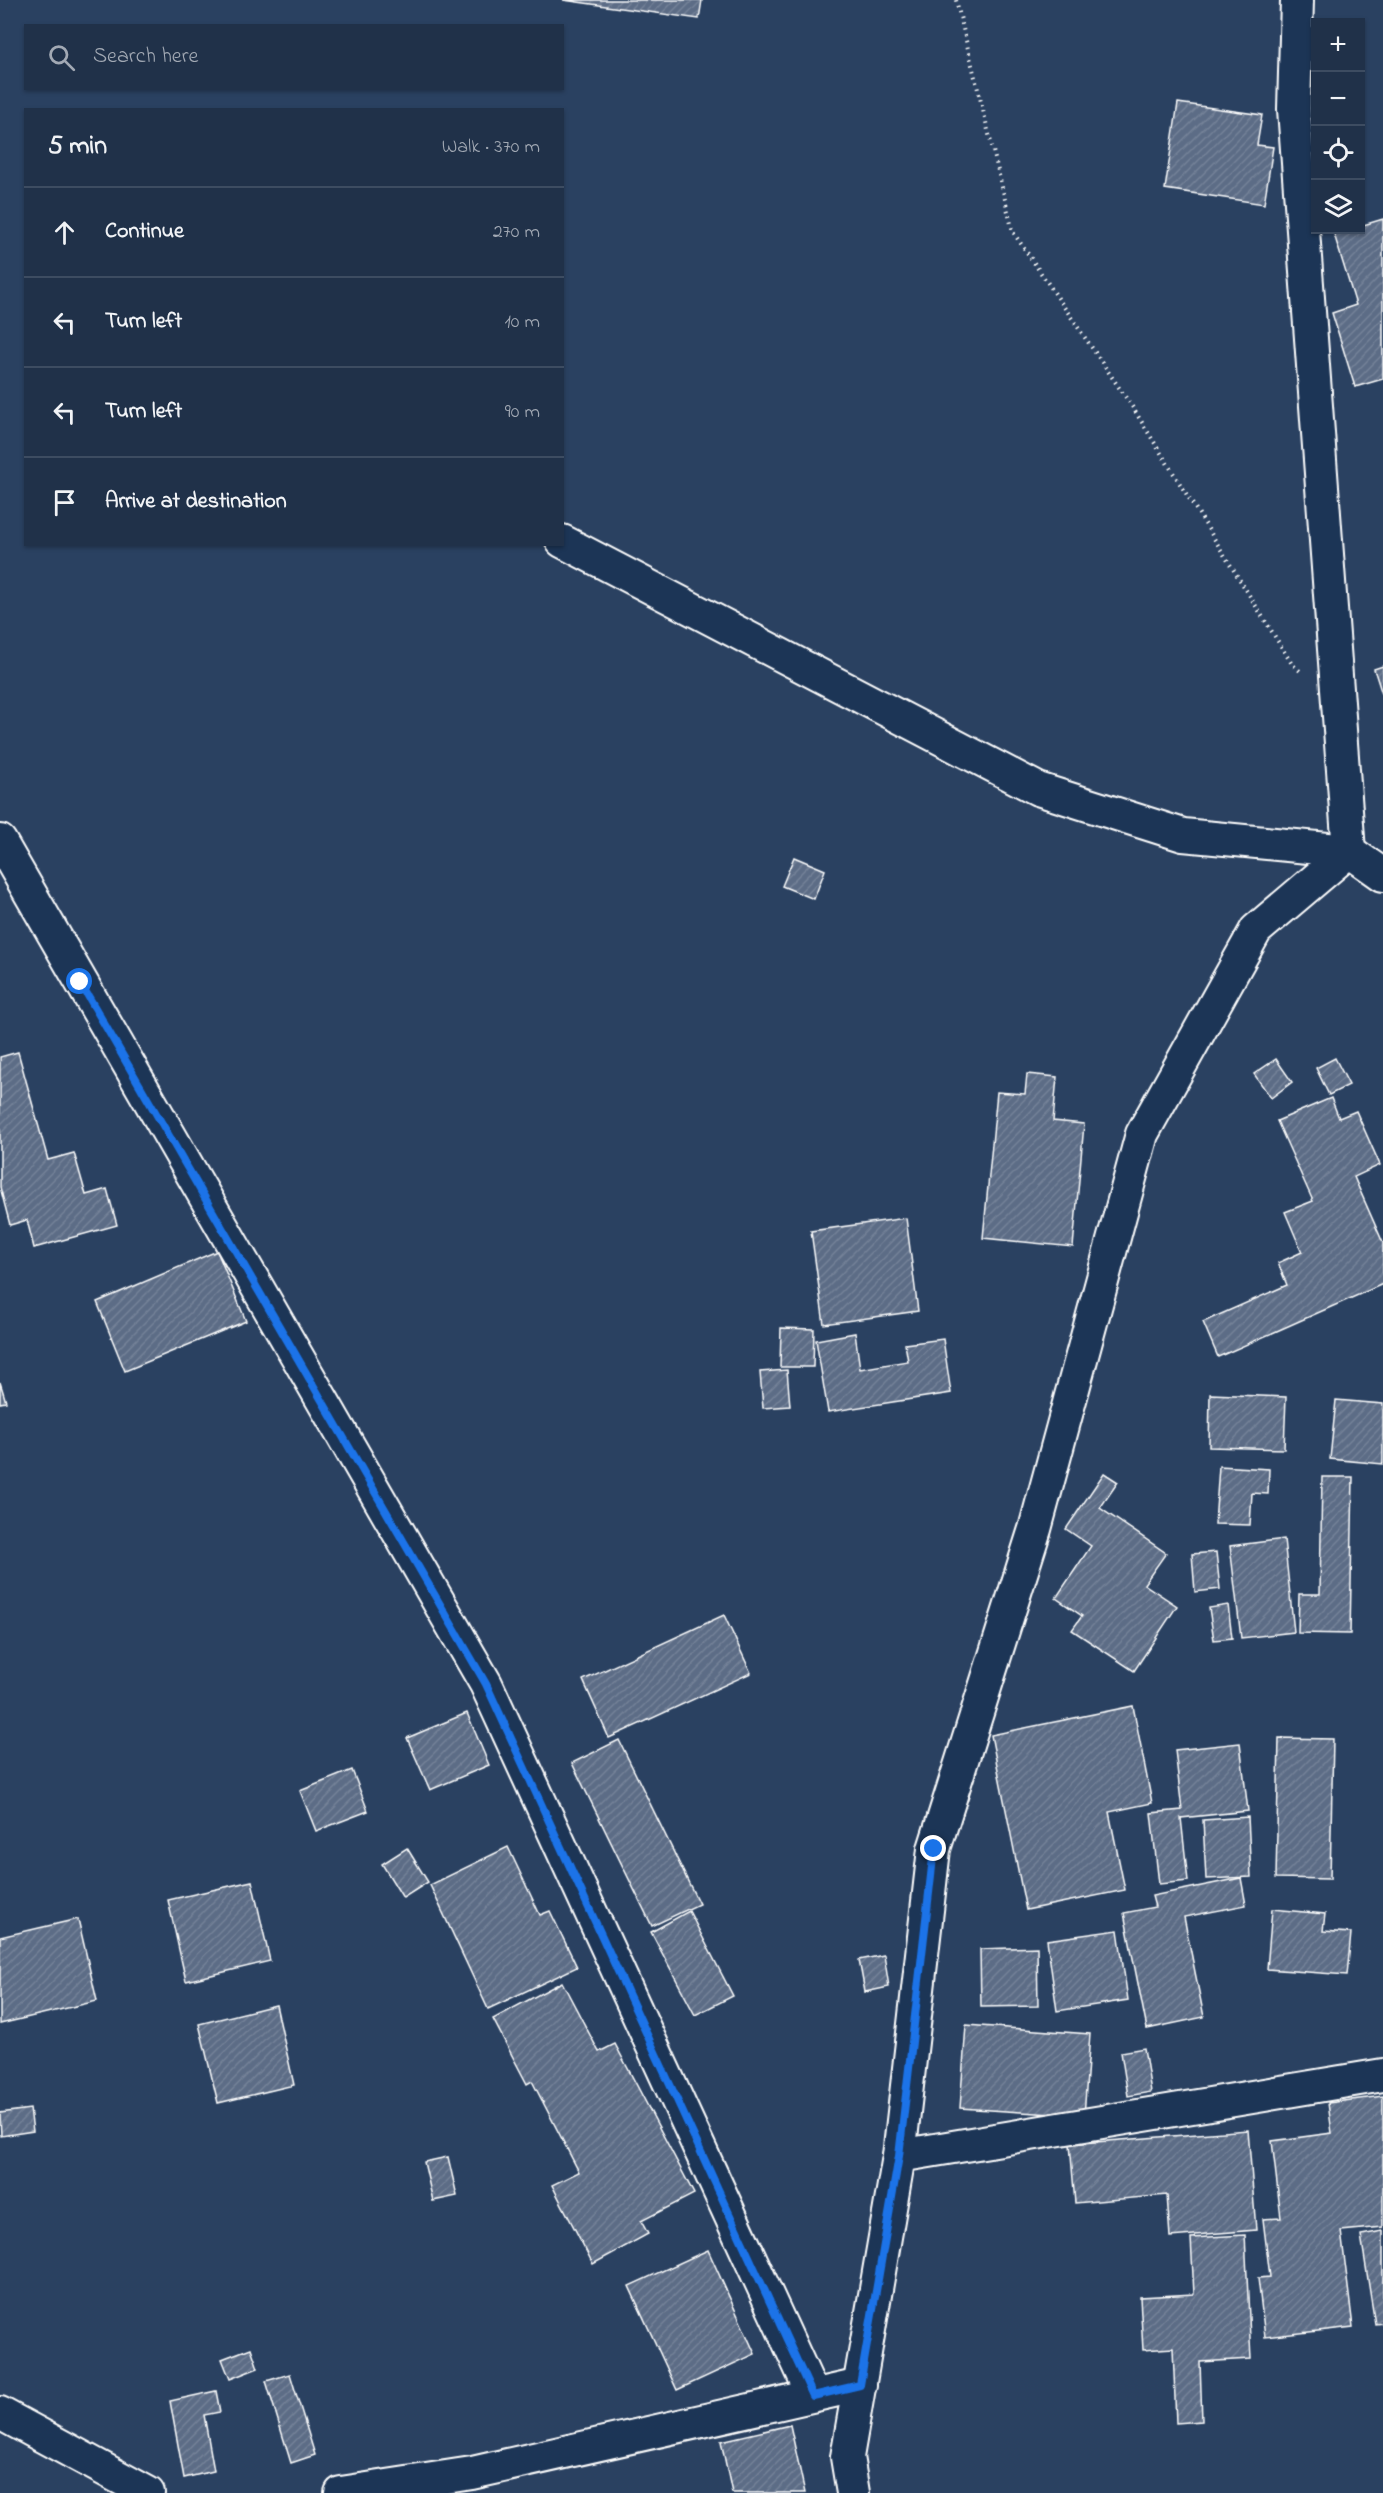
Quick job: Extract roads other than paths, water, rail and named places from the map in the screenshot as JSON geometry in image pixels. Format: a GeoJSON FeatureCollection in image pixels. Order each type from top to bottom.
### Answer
{"type":"FeatureCollection","features":[{"type":"Feature","properties":{"kind":"street"},"geometry":{"type":"LineString","coordinates":[[1297,0],[1294,109],[1349,851]]}},
{"type":"Feature","properties":{"kind":"street"},"geometry":{"type":"LineString","coordinates":[[564,541],[1038,789],[1183,835],[1349,851],[1383,875]]}},
{"type":"Feature","properties":{"kind":"street"},"geometry":{"type":"LineString","coordinates":[[0,841],[486,1684],[813,2396]]}},
{"type":"Feature","properties":{"kind":"street"},"geometry":{"type":"LineString","coordinates":[[853,2493],[848,2457],[899,2156],[934,1849],[1035,1529],[1142,1134],[1257,930],[1349,851]]}},
{"type":"Feature","properties":{"kind":"street"},"geometry":{"type":"LineString","coordinates":[[899,2156],[1383,2076]]}},
{"type":"Feature","properties":{"kind":"street"},"geometry":{"type":"LineString","coordinates":[[341,2493],[472,2473],[860,2385]]}},
{"type":"Feature","properties":{"kind":"street"},"geometry":{"type":"LineString","coordinates":[[0,2413],[148,2493]]}}]}
